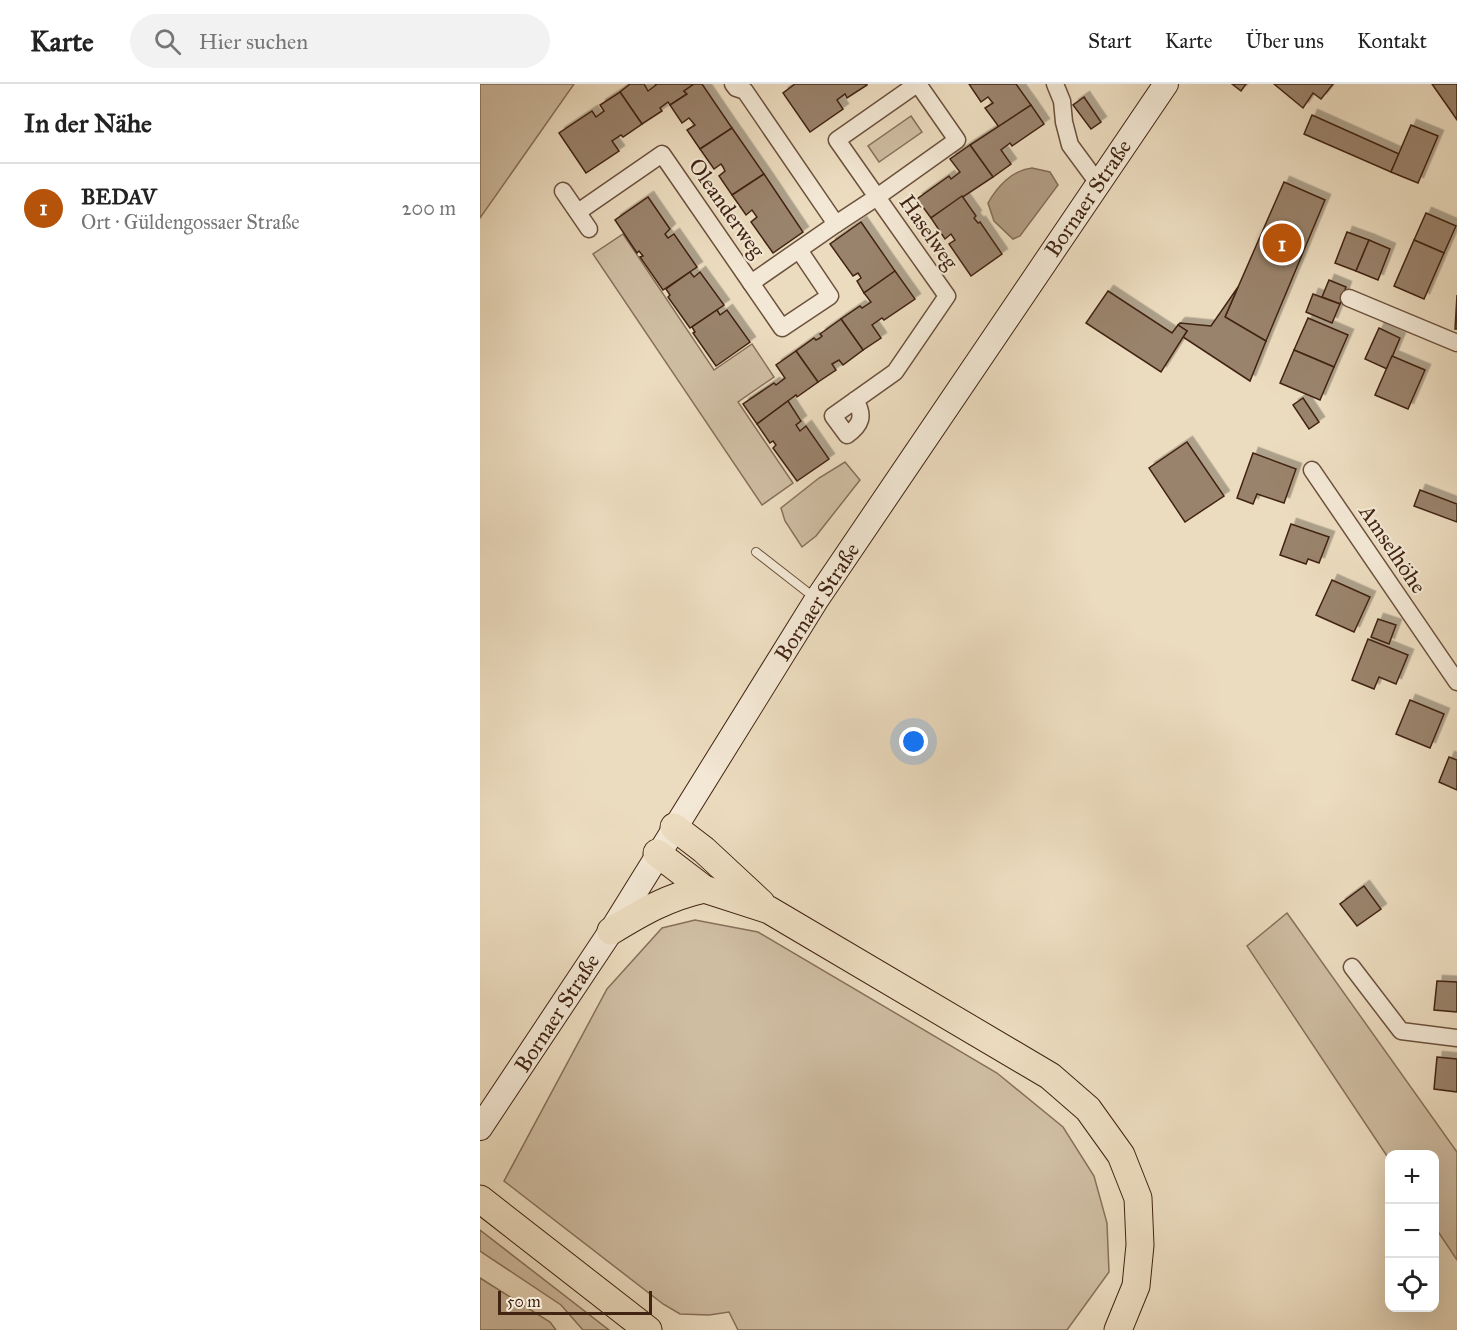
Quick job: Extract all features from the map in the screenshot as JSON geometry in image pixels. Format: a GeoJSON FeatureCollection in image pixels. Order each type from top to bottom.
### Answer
{"type":"FeatureCollection","features":[{"type":"Feature","properties":{"kind":"main road","name":"Bornaer Straße"},"geometry":{"type":"LineString","coordinates":[[480,1128],[526,1062],[610,931],[817,599],[1166,84]]}},
{"type":"Feature","properties":{"kind":"main road"},"geometry":{"type":"LineString","coordinates":[[674,827],[704,850],[769,910]]}},
{"type":"Feature","properties":{"kind":"main road"},"geometry":{"type":"LineString","coordinates":[[657,853],[704,888],[769,910],[1050,1076],[1088,1109],[1122,1155],[1138,1198],[1140,1245],[1136,1286],[1118,1330]]}},
{"type":"Feature","properties":{"kind":"main road"},"geometry":{"type":"LineString","coordinates":[[610,931],[656,904],[704,888]]}},
{"type":"Feature","properties":{"kind":"main road"},"geometry":{"type":"LineString","coordinates":[[480,1199],[648,1330]]}},
{"type":"Feature","properties":{"kind":"street"},"geometry":{"type":"LineString","coordinates":[[733,84],[736,88],[745,91],[836,224]]}},
{"type":"Feature","properties":{"kind":"street"},"geometry":{"type":"LineString","coordinates":[[877,197],[837,140],[917,84]]}},
{"type":"Feature","properties":{"kind":"street","name":"Oleanderweg"},"geometry":{"type":"LineString","coordinates":[[751,283],[957,140],[917,84]]}},
{"type":"Feature","properties":{"kind":"street"},"geometry":{"type":"LineString","coordinates":[[1055,84],[1062,101],[1070,145],[1098,183]]}},
{"type":"Feature","properties":{"kind":"street","name":"Oleanderweg"},"geometry":{"type":"LineString","coordinates":[[578,212],[662,154],[782,328],[830,296],[799,250]]}},
{"type":"Feature","properties":{"kind":"street"},"geometry":{"type":"LineString","coordinates":[[564,191],[589,229]]}},
{"type":"Feature","properties":{"kind":"street","name":"Haselweg"},"geometry":{"type":"LineString","coordinates":[[855,400],[895,372],[947,296],[877,197]]}},
{"type":"Feature","properties":{"kind":"street"},"geometry":{"type":"LineString","coordinates":[[1349,298],[1457,343]]}},
{"type":"Feature","properties":{"kind":"street","name":"Amselhöhe"},"geometry":{"type":"LineString","coordinates":[[1312,471],[1457,682]]}},
{"type":"Feature","properties":{"kind":"street"},"geometry":{"type":"LineString","coordinates":[[1352,967],[1401,1031],[1457,1038]]}},
{"type":"Feature","properties":{"kind":"lane"},"geometry":{"type":"LineString","coordinates":[[756,552],[817,599]]}},
{"type":"Feature","properties":{"kind":"shaded area"},"geometry":{"type":"Polygon","coordinates":[[[480,84],[574,84],[480,218],[480,84]]]}},
{"type":"Feature","properties":{"kind":"shaded area"},"geometry":{"type":"Polygon","coordinates":[[[911,116],[922,132],[879,162],[868,146],[911,116]]]}},
{"type":"Feature","properties":{"kind":"shaded area"},"geometry":{"type":"Polygon","coordinates":[[[1032,168],[1050,172],[1058,185],[1020,236],[1013,239],[994,221],[988,203],[1006,180],[1018,172],[1032,168]]]}},
{"type":"Feature","properties":{"kind":"shaded area"},"geometry":{"type":"Polygon","coordinates":[[[623,234],[714,370],[752,344],[774,377],[738,402],[793,483],[762,505],[593,254],[623,234]]]}},
{"type":"Feature","properties":{"kind":"shaded area"},"geometry":{"type":"Polygon","coordinates":[[[845,462],[860,480],[816,536],[802,547],[785,521],[781,508],[819,478],[845,462]]]}},
{"type":"Feature","properties":{"kind":"shaded area"},"geometry":{"type":"Polygon","coordinates":[[[1287,913],[1457,1152],[1457,1260],[1439,1233],[1439,1150],[1385,1150],[1385,1153],[1247,946],[1287,913]]]}},
{"type":"Feature","properties":{"kind":"shaded area"},"geometry":{"type":"Polygon","coordinates":[[[695,920],[758,932],[997,1073],[1063,1127],[1094,1176],[1107,1223],[1109,1272],[1067,1330],[738,1330],[729,1312],[709,1315],[680,1314],[663,1304],[504,1181],[607,989],[662,928],[695,920]]]}},
{"type":"Feature","properties":{"kind":"shaded area"},"geometry":{"type":"Polygon","coordinates":[[[480,1230],[609,1330],[583,1330],[561,1305],[480,1251],[480,1230]]]}},
{"type":"Feature","properties":{"kind":"shaded area"},"geometry":{"type":"Polygon","coordinates":[[[480,1278],[550,1322],[556,1330],[480,1330],[480,1278]]]}},
{"type":"Feature","properties":{"kind":"building"},"geometry":{"type":"Polygon","coordinates":[[[630,84],[644,84],[648,91],[655,84],[694,84],[684,91],[687,94],[670,105],[668,102],[660,108],[662,111],[642,124],[620,92],[630,84]]]}},
{"type":"Feature","properties":{"kind":"building"},"geometry":{"type":"Polygon","coordinates":[[[694,84],[702,84],[732,128],[700,149],[687,130],[695,125],[689,118],[682,123],[670,105],[687,94],[684,91],[694,84]]]}},
{"type":"Feature","properties":{"kind":"building"},"geometry":{"type":"Polygon","coordinates":[[[795,84],[867,85],[847,98],[845,94],[837,100],[843,109],[810,132],[783,93],[795,84]]]}},
{"type":"Feature","properties":{"kind":"building"},"geometry":{"type":"Polygon","coordinates":[[[969,84],[1016,84],[1031,105],[999,127],[985,108],[993,103],[988,97],[981,102],[969,84]]]}},
{"type":"Feature","properties":{"kind":"building"},"geometry":{"type":"Polygon","coordinates":[[[1232,84],[1246,84],[1241,91],[1232,84]]]}},
{"type":"Feature","properties":{"kind":"building"},"geometry":{"type":"Polygon","coordinates":[[[1274,84],[1333,84],[1321,99],[1313,93],[1303,108],[1274,84]]]}},
{"type":"Feature","properties":{"kind":"building"},"geometry":{"type":"Polygon","coordinates":[[[1432,84],[1457,84],[1457,120],[1453,114],[1432,84]]]}},
{"type":"Feature","properties":{"kind":"building"},"geometry":{"type":"Polygon","coordinates":[[[620,92],[642,124],[623,137],[621,135],[612,141],[619,151],[586,173],[559,133],[592,111],[596,117],[604,111],[600,105],[620,92]]]}},
{"type":"Feature","properties":{"kind":"building"},"geometry":{"type":"Polygon","coordinates":[[[1084,97],[1101,122],[1091,129],[1073,105],[1084,97]]]}},
{"type":"Feature","properties":{"kind":"building"},"geometry":{"type":"Polygon","coordinates":[[[1031,105],[1044,124],[1012,146],[1010,143],[1001,150],[1011,164],[993,177],[970,145],[1031,105]]]}},
{"type":"Feature","properties":{"kind":"building"},"geometry":{"type":"Polygon","coordinates":[[[1312,115],[1399,154],[1391,172],[1304,134],[1312,115]]]}},
{"type":"Feature","properties":{"kind":"building"},"geometry":{"type":"Polygon","coordinates":[[[1411,125],[1438,136],[1418,183],[1391,172],[1411,125]]]}},
{"type":"Feature","properties":{"kind":"building"},"geometry":{"type":"Polygon","coordinates":[[[732,128],[764,174],[732,195],[719,176],[725,171],[721,164],[714,169],[700,149],[732,128]]]}},
{"type":"Feature","properties":{"kind":"building"},"geometry":{"type":"Polygon","coordinates":[[[970,145],[993,177],[931,218],[917,199],[949,176],[951,179],[960,172],[950,159],[970,145]]]}},
{"type":"Feature","properties":{"kind":"building"},"geometry":{"type":"Polygon","coordinates":[[[764,174],[803,232],[773,253],[751,222],[757,217],[752,210],[746,215],[732,195],[764,174]]]}},
{"type":"Feature","properties":{"kind":"building"},"geometry":{"type":"Polygon","coordinates":[[[1284,182],[1325,200],[1266,341],[1225,317],[1284,182]]]}},
{"type":"Feature","properties":{"kind":"building"},"geometry":{"type":"Polygon","coordinates":[[[962,196],[976,216],[974,218],[978,223],[980,222],[1002,254],[971,276],[949,244],[955,240],[951,234],[945,239],[931,218],[962,196]]]}},
{"type":"Feature","properties":{"kind":"building"},"geometry":{"type":"Polygon","coordinates":[[[648,197],[670,229],[665,234],[668,238],[674,234],[697,267],[663,290],[640,257],[643,256],[639,251],[637,253],[615,220],[648,197]]]}},
{"type":"Feature","properties":{"kind":"building"},"geometry":{"type":"Polygon","coordinates":[[[1426,213],[1456,226],[1444,253],[1414,240],[1426,213]]]}},
{"type":"Feature","properties":{"kind":"building"},"geometry":{"type":"Polygon","coordinates":[[[861,222],[895,271],[864,293],[857,281],[861,278],[858,273],[853,276],[830,244],[861,222]]]}},
{"type":"Feature","properties":{"kind":"building"},"geometry":{"type":"Polygon","coordinates":[[[1347,232],[1369,240],[1356,271],[1335,263],[1347,232]]]}},
{"type":"Feature","properties":{"kind":"building"},"geometry":{"type":"Polygon","coordinates":[[[1369,240],[1390,249],[1378,280],[1356,271],[1369,240]]]}},
{"type":"Feature","properties":{"kind":"building"},"geometry":{"type":"Polygon","coordinates":[[[1414,240],[1444,253],[1424,299],[1394,286],[1414,240]]]}},
{"type":"Feature","properties":{"kind":"building"},"geometry":{"type":"Polygon","coordinates":[[[895,271],[915,299],[884,320],[882,318],[872,325],[881,338],[863,350],[841,319],[860,306],[862,308],[871,302],[864,293],[895,271]]]}},
{"type":"Feature","properties":{"kind":"building"},"geometry":{"type":"Polygon","coordinates":[[[690,272],[694,277],[700,272],[724,305],[690,328],[668,297],[670,295],[666,289],[690,272]]]}},
{"type":"Feature","properties":{"kind":"building"},"geometry":{"type":"Polygon","coordinates":[[[1329,280],[1346,287],[1340,304],[1322,297],[1329,280]]]}},
{"type":"Feature","properties":{"kind":"building"},"geometry":{"type":"Polygon","coordinates":[[[1238,287],[1225,317],[1266,341],[1250,381],[1183,337],[1187,331],[1178,325],[1180,323],[1211,326],[1238,287]]]}},
{"type":"Feature","properties":{"kind":"building"},"geometry":{"type":"Polygon","coordinates":[[[1108,291],[1172,333],[1178,325],[1187,331],[1161,372],[1086,323],[1108,291]]]}},
{"type":"Feature","properties":{"kind":"building"},"geometry":{"type":"Polygon","coordinates":[[[1313,294],[1340,304],[1332,323],[1306,312],[1313,294]]]}},
{"type":"Feature","properties":{"kind":"building"},"geometry":{"type":"Polygon","coordinates":[[[1457,295],[1457,329],[1455,329],[1457,295]]]}},
{"type":"Feature","properties":{"kind":"building"},"geometry":{"type":"Polygon","coordinates":[[[717,310],[720,315],[727,310],[750,342],[716,366],[693,333],[695,332],[692,327],[717,310]]]}},
{"type":"Feature","properties":{"kind":"building"},"geometry":{"type":"Polygon","coordinates":[[[1308,318],[1348,335],[1334,367],[1294,350],[1308,318]]]}},
{"type":"Feature","properties":{"kind":"building"},"geometry":{"type":"Polygon","coordinates":[[[841,319],[863,350],[843,365],[839,360],[832,364],[836,370],[818,382],[796,351],[814,338],[816,340],[820,338],[822,336],[820,334],[841,319]]]}},
{"type":"Feature","properties":{"kind":"building"},"geometry":{"type":"Polygon","coordinates":[[[1379,328],[1400,338],[1387,369],[1365,359],[1379,328]]]}},
{"type":"Feature","properties":{"kind":"building"},"geometry":{"type":"Polygon","coordinates":[[[1294,350],[1334,367],[1320,400],[1280,383],[1294,350]]]}},
{"type":"Feature","properties":{"kind":"building"},"geometry":{"type":"Polygon","coordinates":[[[796,351],[818,382],[757,424],[743,404],[785,378],[776,365],[796,351]]]}},
{"type":"Feature","properties":{"kind":"building"},"geometry":{"type":"Polygon","coordinates":[[[1392,356],[1425,370],[1408,409],[1375,395],[1392,356]]]}},
{"type":"Feature","properties":{"kind":"building"},"geometry":{"type":"Polygon","coordinates":[[[1303,398],[1319,422],[1309,429],[1293,405],[1303,398]]]}},
{"type":"Feature","properties":{"kind":"building"},"geometry":{"type":"Polygon","coordinates":[[[788,401],[801,421],[796,425],[800,431],[806,426],[829,459],[797,481],[773,448],[776,445],[773,441],[770,443],[757,424],[788,401]]]}},
{"type":"Feature","properties":{"kind":"building"},"geometry":{"type":"Polygon","coordinates":[[[1187,442],[1224,496],[1185,522],[1149,468],[1187,442]]]}},
{"type":"Feature","properties":{"kind":"building"},"geometry":{"type":"Polygon","coordinates":[[[1253,453],[1296,469],[1284,503],[1257,494],[1253,504],[1237,498],[1253,453]]]}},
{"type":"Feature","properties":{"kind":"building"},"geometry":{"type":"Polygon","coordinates":[[[1420,490],[1457,504],[1457,522],[1414,506],[1420,490]]]}},
{"type":"Feature","properties":{"kind":"building"},"geometry":{"type":"Polygon","coordinates":[[[1291,524],[1329,537],[1319,563],[1308,559],[1306,564],[1280,555],[1291,524]]]}},
{"type":"Feature","properties":{"kind":"building"},"geometry":{"type":"Polygon","coordinates":[[[1332,580],[1370,597],[1354,632],[1316,615],[1332,580]]]}},
{"type":"Feature","properties":{"kind":"building"},"geometry":{"type":"Polygon","coordinates":[[[1378,619],[1396,625],[1389,644],[1371,637],[1378,619]]]}},
{"type":"Feature","properties":{"kind":"building"},"geometry":{"type":"Polygon","coordinates":[[[1368,639],[1408,655],[1396,684],[1379,677],[1374,689],[1352,680],[1368,639]]]}},
{"type":"Feature","properties":{"kind":"building"},"geometry":{"type":"Polygon","coordinates":[[[1410,700],[1444,714],[1430,748],[1396,734],[1410,700]]]}},
{"type":"Feature","properties":{"kind":"building"},"geometry":{"type":"Polygon","coordinates":[[[1449,757],[1457,760],[1457,790],[1439,782],[1449,757]]]}},
{"type":"Feature","properties":{"kind":"building"},"geometry":{"type":"Polygon","coordinates":[[[1364,886],[1381,909],[1357,926],[1340,904],[1364,886]]]}},
{"type":"Feature","properties":{"kind":"building"},"geometry":{"type":"Polygon","coordinates":[[[1437,981],[1457,982],[1457,1012],[1434,1010],[1437,981]]]}},
{"type":"Feature","properties":{"kind":"building"},"geometry":{"type":"Polygon","coordinates":[[[1437,1057],[1457,1059],[1457,1092],[1434,1089],[1437,1057]]]}},
{"type":"Feature","properties":{"kind":"place","name":"BEDAV"},"geometry":{"type":"Point","coordinates":[1282,243]}}]}
